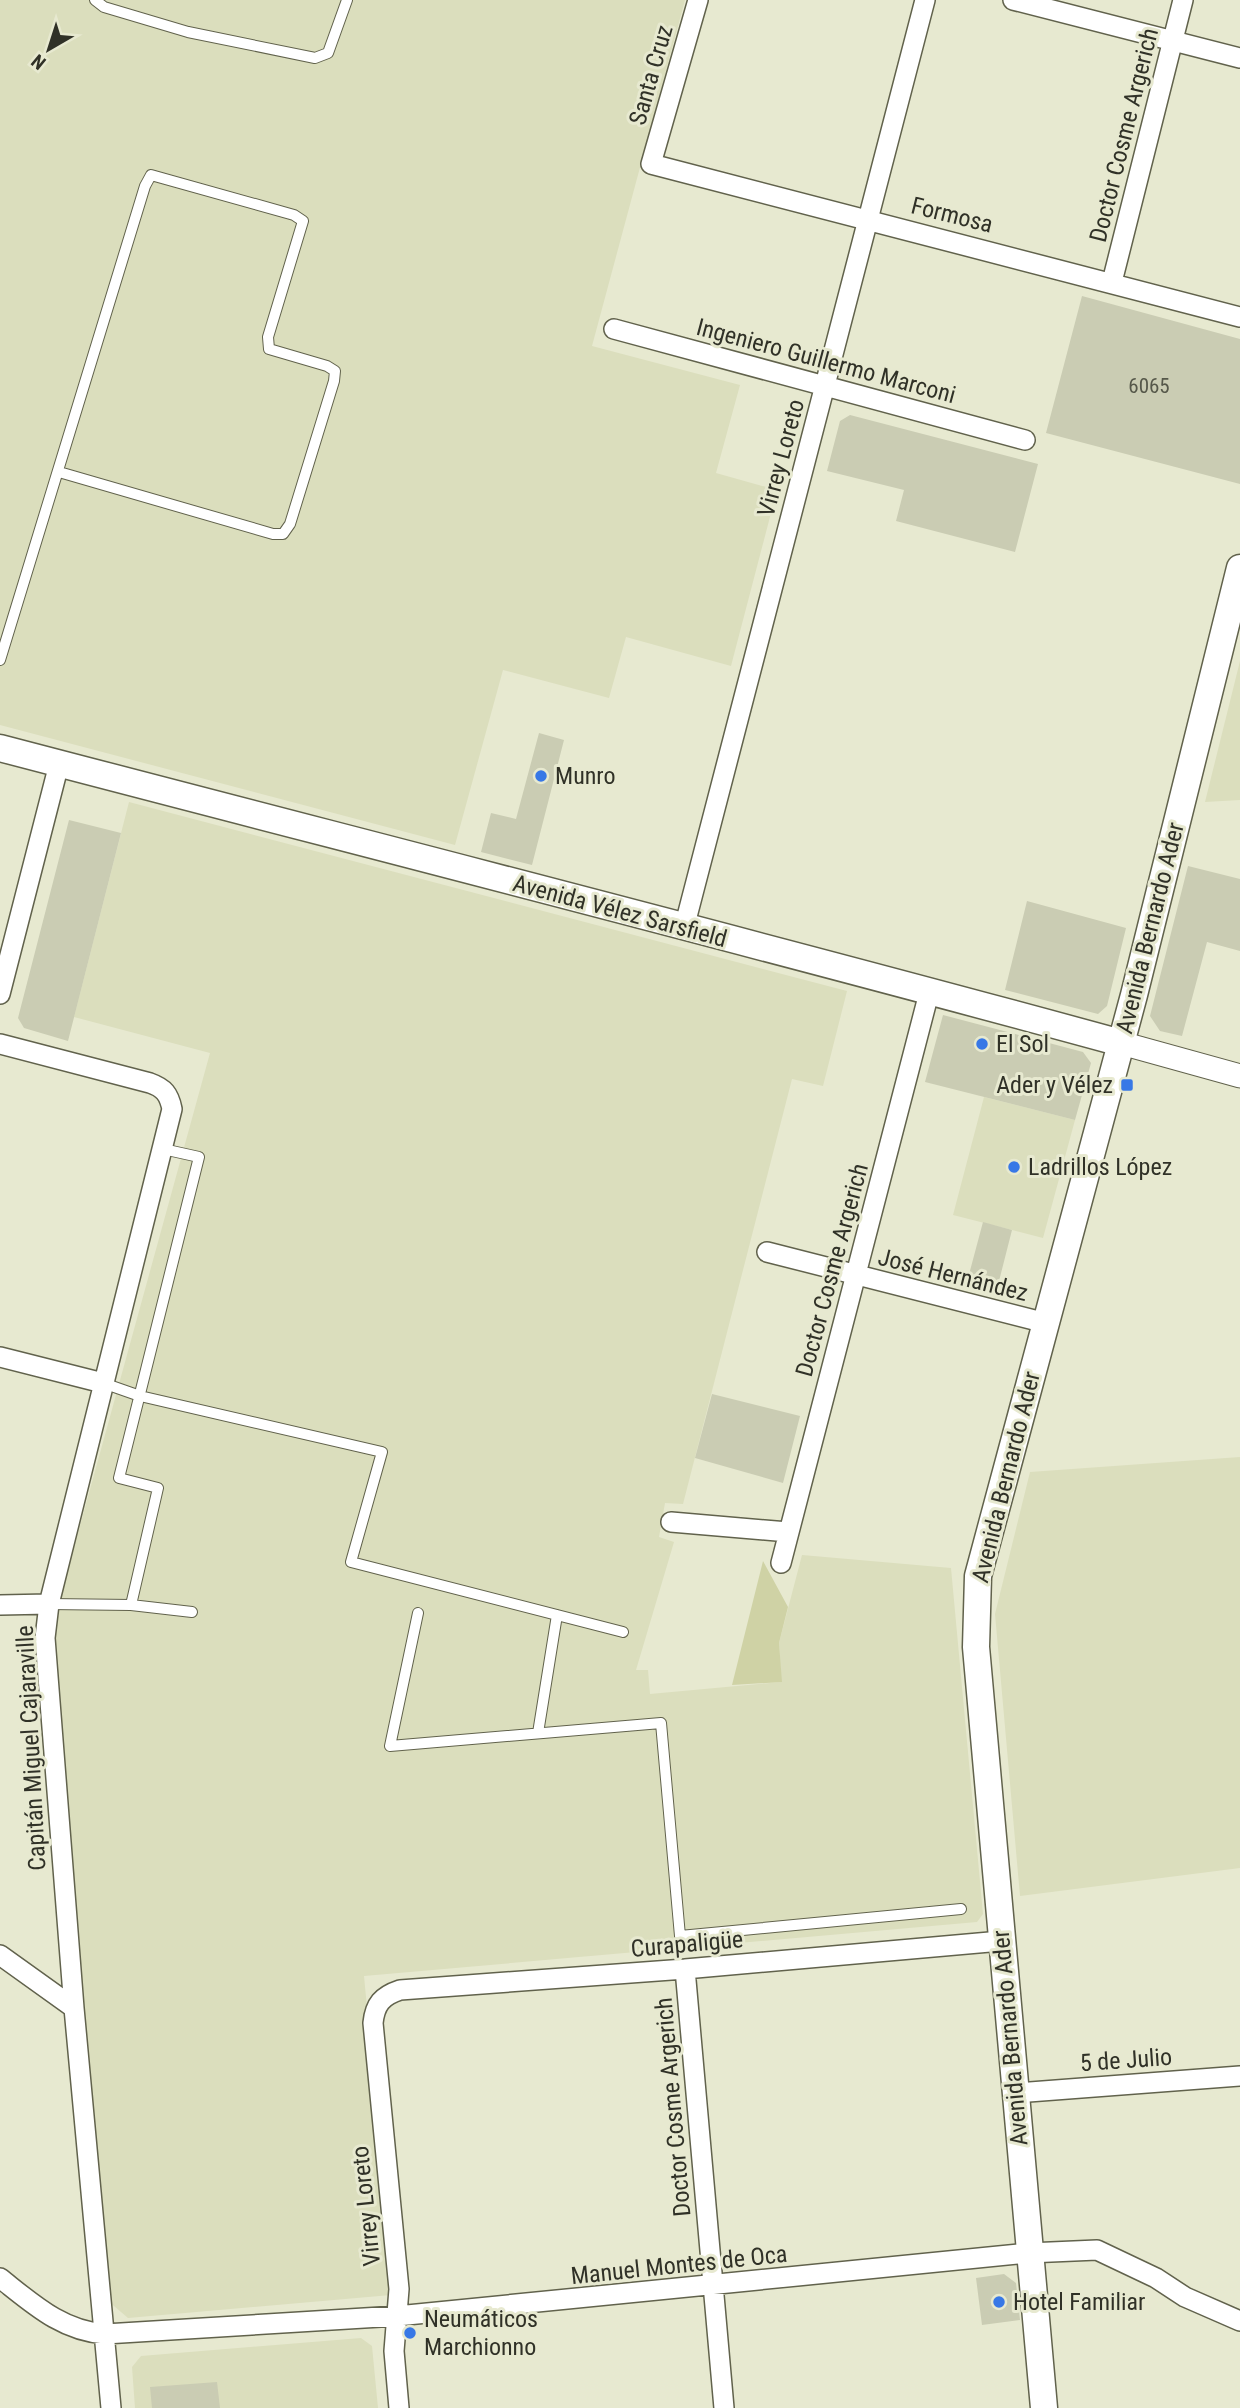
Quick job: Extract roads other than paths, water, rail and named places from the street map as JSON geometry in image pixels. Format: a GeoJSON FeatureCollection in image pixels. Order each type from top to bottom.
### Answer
{"type":"FeatureCollection","features":[{"type":"Feature","properties":{"kind":"main road","name":"Avenida Bernardo Ader"},"geometry":{"type":"LineString","coordinates":[[1044,2408],[1028,2253],[976,1647],[978,1576],[1121,1043],[1240,568]]}},
{"type":"Feature","properties":{"kind":"main road","name":"Avenida Vélez Sarsfield"},"geometry":{"type":"LineString","coordinates":[[0,748],[684,928],[930,989],[1121,1043]]}},
{"type":"Feature","properties":{"kind":"street","name":"Santa Cruz"},"geometry":{"type":"LineString","coordinates":[[651,164],[698,0]]}},
{"type":"Feature","properties":{"kind":"street","name":"Virrey Loreto"},"geometry":{"type":"LineString","coordinates":[[684,928],[925,0]]}},
{"type":"Feature","properties":{"kind":"street"},"geometry":{"type":"LineString","coordinates":[[1013,0],[1240,58]]}},
{"type":"Feature","properties":{"kind":"street","name":"Doctor Cosme Argerich"},"geometry":{"type":"LineString","coordinates":[[1112,282],[1183,0]]}},
{"type":"Feature","properties":{"kind":"street","name":"Formosa"},"geometry":{"type":"LineString","coordinates":[[651,164],[1240,317]]}},
{"type":"Feature","properties":{"kind":"street","name":"Ingeniero Guillermo Marconi"},"geometry":{"type":"LineString","coordinates":[[614,329],[1025,440]]}},
{"type":"Feature","properties":{"kind":"street"},"geometry":{"type":"LineString","coordinates":[[0,994],[59,764]]}},
{"type":"Feature","properties":{"kind":"street","name":"Doctor Cosme Argerich"},"geometry":{"type":"LineString","coordinates":[[780,1563],[857,1277],[930,989]]}},
{"type":"Feature","properties":{"kind":"street","name":"Avenida Vélez Sarsfield"},"geometry":{"type":"LineString","coordinates":[[1121,1043],[1240,1076]]}},
{"type":"Feature","properties":{"kind":"street","name":"Capitán Miguel Cajaraville"},"geometry":{"type":"LineString","coordinates":[[0,1044],[150,1083],[162,1088],[170,1098],[172,1109],[48,1604],[46,1638],[74,2008],[111,2408]]}},
{"type":"Feature","properties":{"kind":"street","name":"José Hernández"},"geometry":{"type":"LineString","coordinates":[[767,1252],[1046,1323]]}},
{"type":"Feature","properties":{"kind":"street"},"geometry":{"type":"LineString","coordinates":[[0,1357],[103,1383]]}},
{"type":"Feature","properties":{"kind":"street"},"geometry":{"type":"LineString","coordinates":[[671,1522],[788,1532]]}},
{"type":"Feature","properties":{"kind":"street"},"geometry":{"type":"LineString","coordinates":[[0,1605],[48,1604]]}},
{"type":"Feature","properties":{"kind":"street","name":"Curapaligüe"},"geometry":{"type":"LineString","coordinates":[[380,2000],[400,1990],[685,1969],[1001,1941]]}},
{"type":"Feature","properties":{"kind":"street"},"geometry":{"type":"LineString","coordinates":[[0,1955],[74,2008]]}},
{"type":"Feature","properties":{"kind":"street","name":"Doctor Cosme Argerich"},"geometry":{"type":"LineString","coordinates":[[685,1969],[724,2408]]}},
{"type":"Feature","properties":{"kind":"street","name":"Virrey Loreto"},"geometry":{"type":"LineString","coordinates":[[380,2000],[374,2011],[373,2023],[399,2289],[394,2351],[399,2408]]}},
{"type":"Feature","properties":{"kind":"street","name":"5 de Julio"},"geometry":{"type":"LineString","coordinates":[[1015,2093],[1240,2076]]}},
{"type":"Feature","properties":{"kind":"street","name":"Manuel Montes de Oca"},"geometry":{"type":"LineString","coordinates":[[0,2278],[54,2319],[81,2332],[105,2334],[397,2316],[715,2287],[1028,2253],[1097,2250],[1157,2278],[1185,2297],[1240,2321]]}},
{"type":"Feature","properties":{"kind":"lane"},"geometry":{"type":"LineString","coordinates":[[95,0],[104,7],[188,32],[315,58],[328,53],[347,0]]}},
{"type":"Feature","properties":{"kind":"lane"},"geometry":{"type":"LineString","coordinates":[[0,660],[145,186],[151,175],[294,215],[303,221],[268,337],[269,349],[327,366],[335,372],[290,524],[283,534],[273,534],[59,472]]}},
{"type":"Feature","properties":{"kind":"lane"},"geometry":{"type":"LineString","coordinates":[[131,1605],[158,1488],[119,1478],[199,1157],[163,1149]]}},
{"type":"Feature","properties":{"kind":"lane"},"geometry":{"type":"LineString","coordinates":[[103,1383],[140,1396],[382,1452],[351,1562],[623,1632]]}},
{"type":"Feature","properties":{"kind":"lane"},"geometry":{"type":"LineString","coordinates":[[48,1604],[131,1605],[192,1612]]}},
{"type":"Feature","properties":{"kind":"lane"},"geometry":{"type":"LineString","coordinates":[[418,1613],[390,1746],[661,1723],[680,1936],[961,1909]]}},
{"type":"Feature","properties":{"kind":"lane"},"geometry":{"type":"LineString","coordinates":[[538,1733],[556,1615]]}},
{"type":"Feature","properties":{"kind":"place","name":"Munro"},"geometry":{"type":"Point","coordinates":[541,776]}},
{"type":"Feature","properties":{"kind":"place","name":"El Sol"},"geometry":{"type":"Point","coordinates":[982,1044]}},
{"type":"Feature","properties":{"kind":"place","name":"Ader y Vélez"},"geometry":{"type":"Point","coordinates":[1127,1085]}},
{"type":"Feature","properties":{"kind":"place","name":"Ladrillos López"},"geometry":{"type":"Point","coordinates":[1014,1167]}},
{"type":"Feature","properties":{"kind":"place","name":"Hotel Familiar"},"geometry":{"type":"Point","coordinates":[999,2302]}},
{"type":"Feature","properties":{"kind":"place","name":"Neumáticos Marchionno"},"geometry":{"type":"Point","coordinates":[410,2333]}}]}
